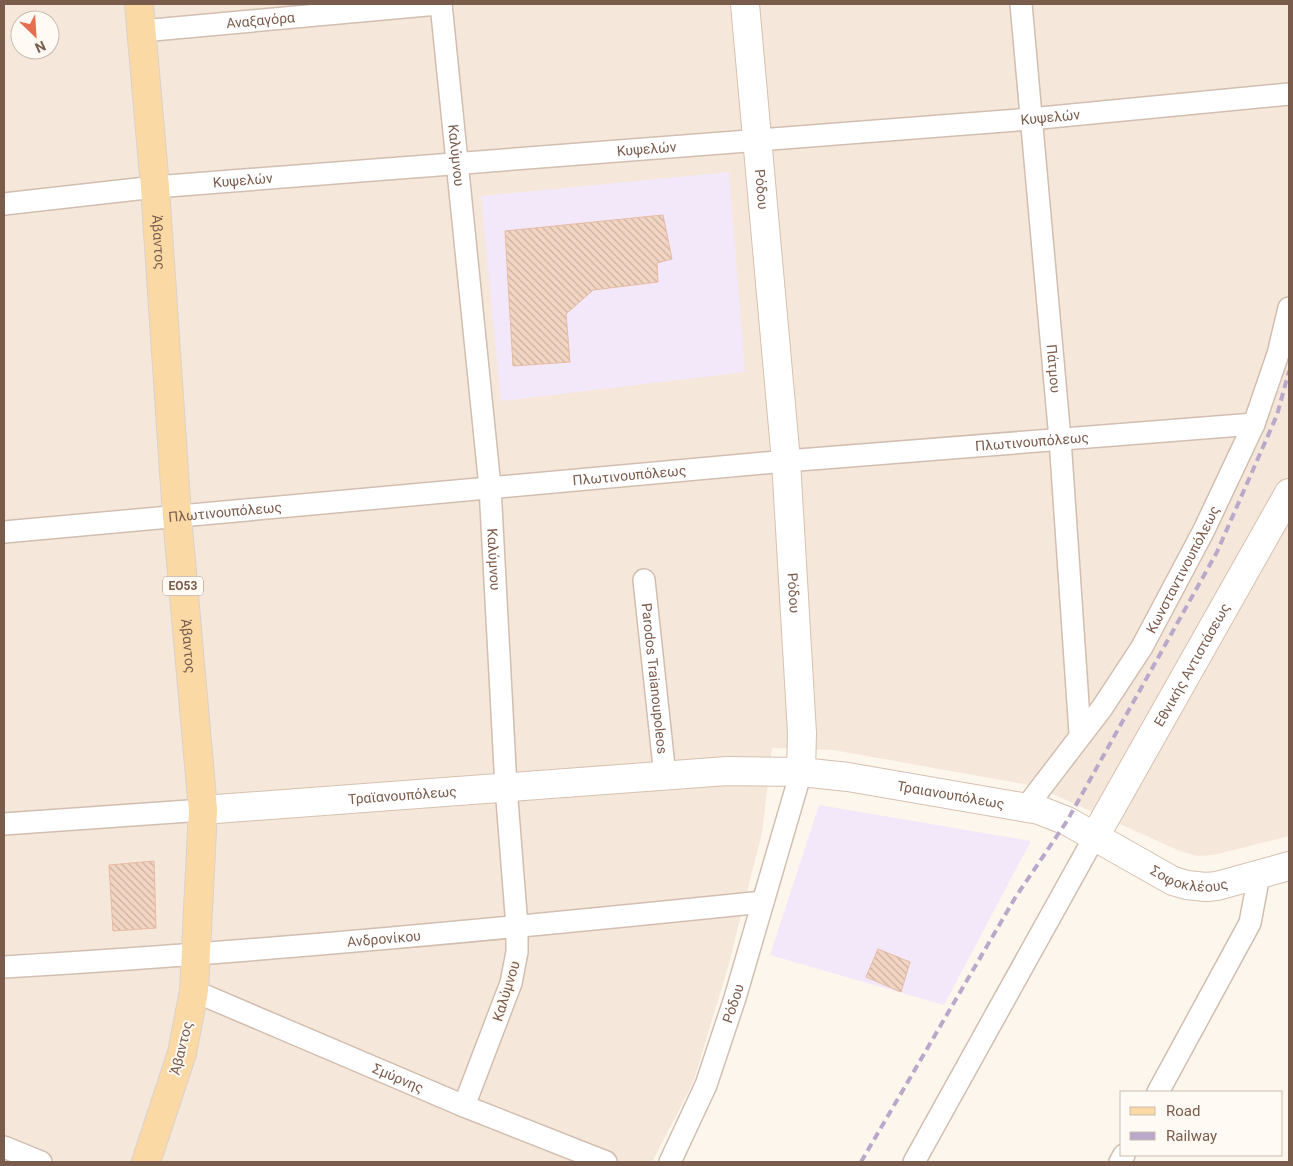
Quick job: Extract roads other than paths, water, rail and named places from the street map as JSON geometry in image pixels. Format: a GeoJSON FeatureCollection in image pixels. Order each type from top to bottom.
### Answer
{"type":"FeatureCollection","features":[{"type":"Feature","properties":{"kind":"main road","name":"Άβαντος"},"geometry":{"type":"LineString","coordinates":[[139,4],[177,516],[203,810],[198,955],[194,991],[182,1053],[146,1162]]}},
{"type":"Feature","properties":{"kind":"street","name":"Αναξαγόρα"},"geometry":{"type":"LineString","coordinates":[[142,31],[439,4]]}},
{"type":"Feature","properties":{"kind":"street","name":"Καλύμνου"},"geometry":{"type":"LineString","coordinates":[[439,4],[490,487],[506,788],[517,928],[517,952],[511,984],[464,1106]]}},
{"type":"Feature","properties":{"kind":"street","name":"Ρόδου"},"geometry":{"type":"LineString","coordinates":[[670,1162],[706,1085],[801,772],[802,733],[786,461],[759,140],[745,4]]}},
{"type":"Feature","properties":{"kind":"street","name":"Πάτμου"},"geometry":{"type":"LineString","coordinates":[[1020,4],[1060,439],[1080,733]]}},
{"type":"Feature","properties":{"kind":"street","name":"Κυψελών"},"geometry":{"type":"LineString","coordinates":[[4,204],[154,187],[1030,119],[1289,94]]}},
{"type":"Feature","properties":{"kind":"street","name":"Κωνσταντινουπόλεως"},"geometry":{"type":"LineString","coordinates":[[1026,806],[1080,733],[1102,708],[1142,647],[1204,530],[1254,424],[1278,354],[1289,308]]}},
{"type":"Feature","properties":{"kind":"street","name":"Πλωτινουπόλεως"},"geometry":{"type":"LineString","coordinates":[[4,532],[786,461],[1254,424]]}},
{"type":"Feature","properties":{"kind":"street","name":"Εθνικής Αντιστάσεως"},"geometry":{"type":"LineString","coordinates":[[1094,838],[1289,492]]}},
{"type":"Feature","properties":{"kind":"street","name":"Parodos Traianoupoleos"},"geometry":{"type":"LineString","coordinates":[[644,580],[665,776]]}},
{"type":"Feature","properties":{"kind":"street","name":"Τραϊανουπόλεως"},"geometry":{"type":"LineString","coordinates":[[4,824],[736,771],[801,772]]}},
{"type":"Feature","properties":{"kind":"street","name":"Τραιανουπόλεως"},"geometry":{"type":"LineString","coordinates":[[801,772],[848,777],[1026,806],[1059,817],[1094,838]]}},
{"type":"Feature","properties":{"kind":"street","name":"Σοφοκλέους"},"geometry":{"type":"LineString","coordinates":[[1094,838],[1173,881],[1206,888],[1289,866]]}},
{"type":"Feature","properties":{"kind":"street"},"geometry":{"type":"LineString","coordinates":[[914,1162],[1094,838]]}},
{"type":"Feature","properties":{"kind":"street"},"geometry":{"type":"LineString","coordinates":[[1159,1091],[1250,923],[1259,875],[1289,878]]}},
{"type":"Feature","properties":{"kind":"street","name":"Ανδρονίκου"},"geometry":{"type":"LineString","coordinates":[[4,967],[198,955],[517,928],[763,902]]}},
{"type":"Feature","properties":{"kind":"street","name":"Σμύρνης"},"geometry":{"type":"LineString","coordinates":[[194,991],[464,1106],[606,1162]]}},
{"type":"Feature","properties":{"kind":"street"},"geometry":{"type":"LineString","coordinates":[[4,1147],[41,1162]]}},
{"type":"Feature","properties":{"kind":"railway"},"geometry":{"type":"LineString","coordinates":[[861,1162],[1015,898],[1067,821],[1217,552],[1277,415],[1289,371]]}}]}
